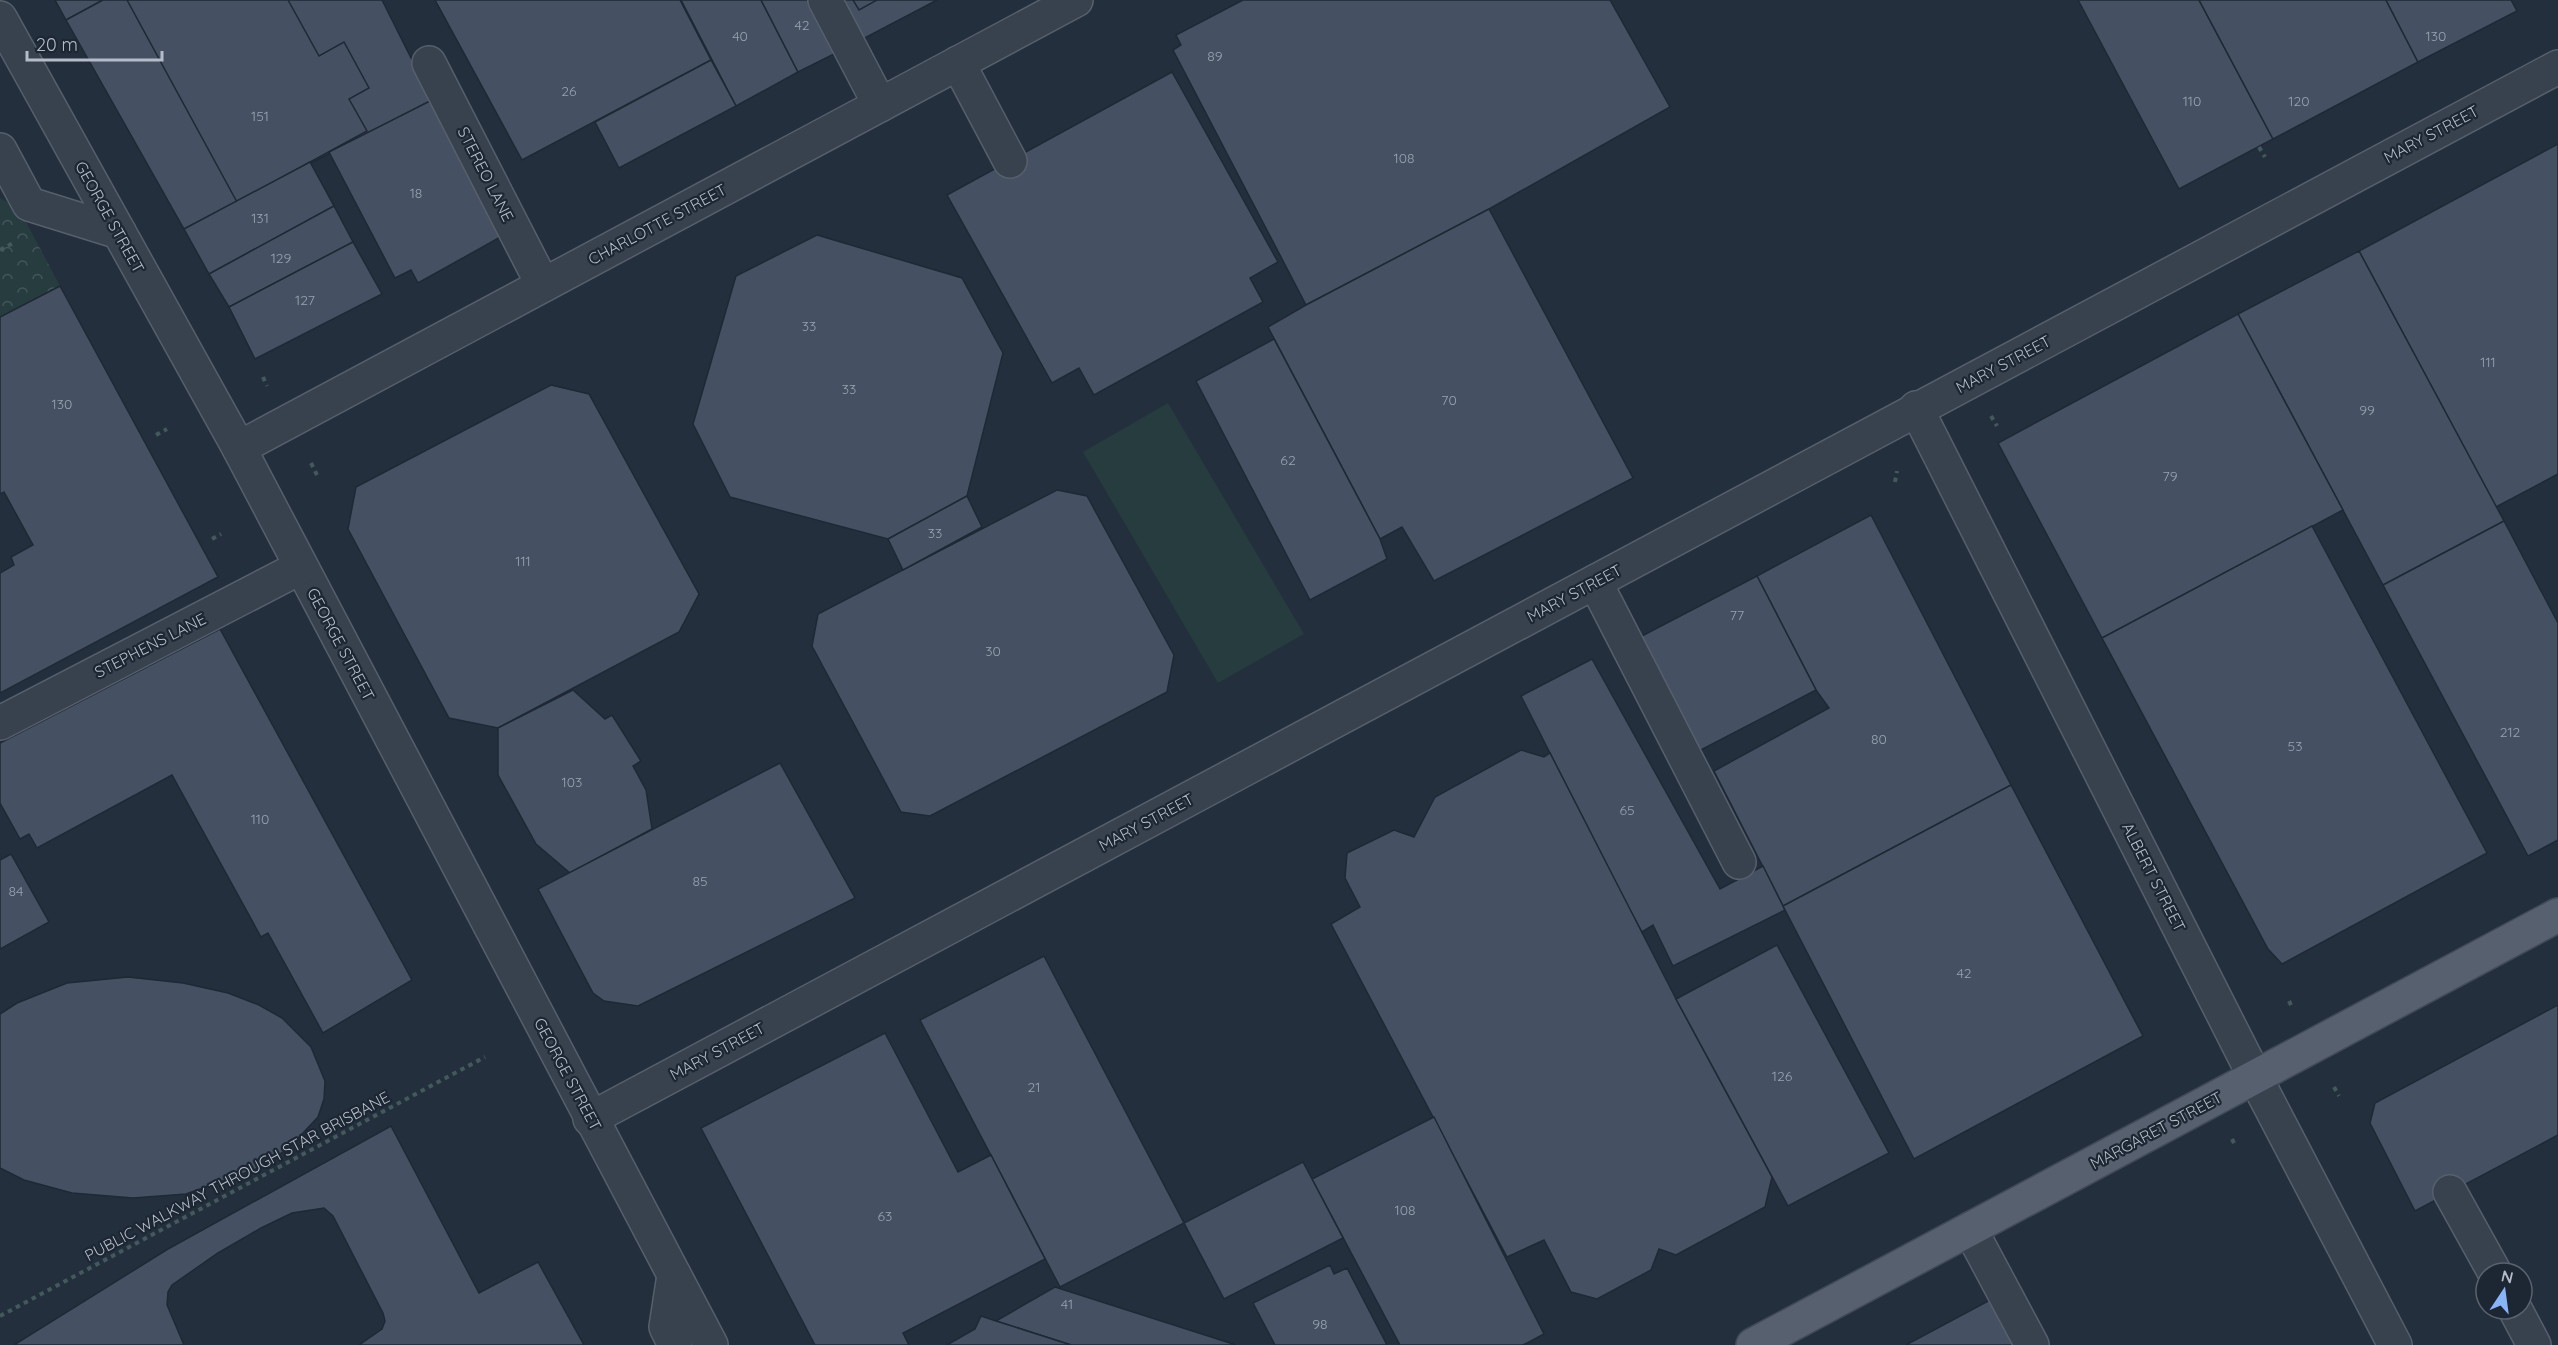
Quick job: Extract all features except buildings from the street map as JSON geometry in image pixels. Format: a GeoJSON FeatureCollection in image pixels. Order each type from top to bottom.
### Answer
{"type":"FeatureCollection","features":[{"type":"Feature","properties":{"kind":"main road","name":"MARGARET STREET"},"geometry":{"type":"LineString","coordinates":[[1753,1345],[2558,915]]}},
{"type":"Feature","properties":{"kind":"street"},"geometry":{"type":"LineString","coordinates":[[825,0],[880,105]]}},
{"type":"Feature","properties":{"kind":"street","name":"CHARLOTTE STREET"},"geometry":{"type":"LineString","coordinates":[[239,448],[1076,0]]}},
{"type":"Feature","properties":{"kind":"street","name":"GEORGE STREET"},"geometry":{"type":"LineString","coordinates":[[0,18],[239,448],[711,1345]]}},
{"type":"Feature","properties":{"kind":"street","name":"STEREO LANE"},"geometry":{"type":"LineString","coordinates":[[429,63],[543,285]]}},
{"type":"Feature","properties":{"kind":"street"},"geometry":{"type":"LineString","coordinates":[[958,63],[1010,161]]}},
{"type":"Feature","properties":{"kind":"street","name":"MARY STREET"},"geometry":{"type":"LineString","coordinates":[[591,1119],[1916,408],[2558,67]]}},
{"type":"Feature","properties":{"kind":"street"},"geometry":{"type":"LineString","coordinates":[[0,150],[29,204],[119,232]]}},
{"type":"Feature","properties":{"kind":"street","name":"ALBERT STREET"},"geometry":{"type":"LineString","coordinates":[[1916,408],[2255,1077],[2395,1345]]}},
{"type":"Feature","properties":{"kind":"street","name":"STEPHENS LANE"},"geometry":{"type":"LineString","coordinates":[[0,723],[301,567]]}},
{"type":"Feature","properties":{"kind":"street"},"geometry":{"type":"LineString","coordinates":[[1595,582],[1739,862]]}},
{"type":"Feature","properties":{"kind":"street"},"geometry":{"type":"LineString","coordinates":[[2450,1192],[2488,1261]]}},
{"type":"Feature","properties":{"kind":"street"},"geometry":{"type":"LineString","coordinates":[[1970,1229],[2032,1345]]}},
{"type":"Feature","properties":{"kind":"street"},"geometry":{"type":"LineString","coordinates":[[674,1275],[666,1328],[675,1345]]}},
{"type":"Feature","properties":{"kind":"street"},"geometry":{"type":"LineString","coordinates":[[2521,1321],[2534,1345]]}},
{"type":"Feature","properties":{"kind":"path"},"geometry":{"type":"LineString","coordinates":[[2259,147],[2265,157]]}},
{"type":"Feature","properties":{"kind":"path"},"geometry":{"type":"LineString","coordinates":[[0,250],[21,240]]}},
{"type":"Feature","properties":{"kind":"path"},"geometry":{"type":"LineString","coordinates":[[263,377],[267,386]]}},
{"type":"Feature","properties":{"kind":"path"},"geometry":{"type":"LineString","coordinates":[[1991,416],[1997,426]]}},
{"type":"Feature","properties":{"kind":"path"},"geometry":{"type":"LineString","coordinates":[[156,435],[167,429]]}},
{"type":"Feature","properties":{"kind":"path"},"geometry":{"type":"LineString","coordinates":[[311,463],[317,475]]}},
{"type":"Feature","properties":{"kind":"path"},"geometry":{"type":"LineString","coordinates":[[1895,482],[1897,471]]}},
{"type":"Feature","properties":{"kind":"path"},"geometry":{"type":"LineString","coordinates":[[212,539],[221,534]]}},
{"type":"Feature","properties":{"kind":"path"},"geometry":{"type":"LineString","coordinates":[[2289,1001],[2292,1007]]}},
{"type":"Feature","properties":{"kind":"path","name":"PUBLIC WALKWAY THROUGH STAR BRISBANE"},"geometry":{"type":"LineString","coordinates":[[0,1316],[485,1058]]}},
{"type":"Feature","properties":{"kind":"path"},"geometry":{"type":"LineString","coordinates":[[2334,1088],[2339,1096]]}},
{"type":"Feature","properties":{"kind":"path"},"geometry":{"type":"LineString","coordinates":[[2232,1139],[2235,1146]]}},
{"type":"Feature","properties":{"kind":"green space"},"geometry":{"type":"Polygon","coordinates":[[[0,198],[19,209],[60,286],[0,317],[0,198]]]}},
{"type":"Feature","properties":{"kind":"green space"},"geometry":{"type":"Polygon","coordinates":[[[1168,403],[1304,634],[1218,683],[1083,452],[1168,403]]]}}]}
